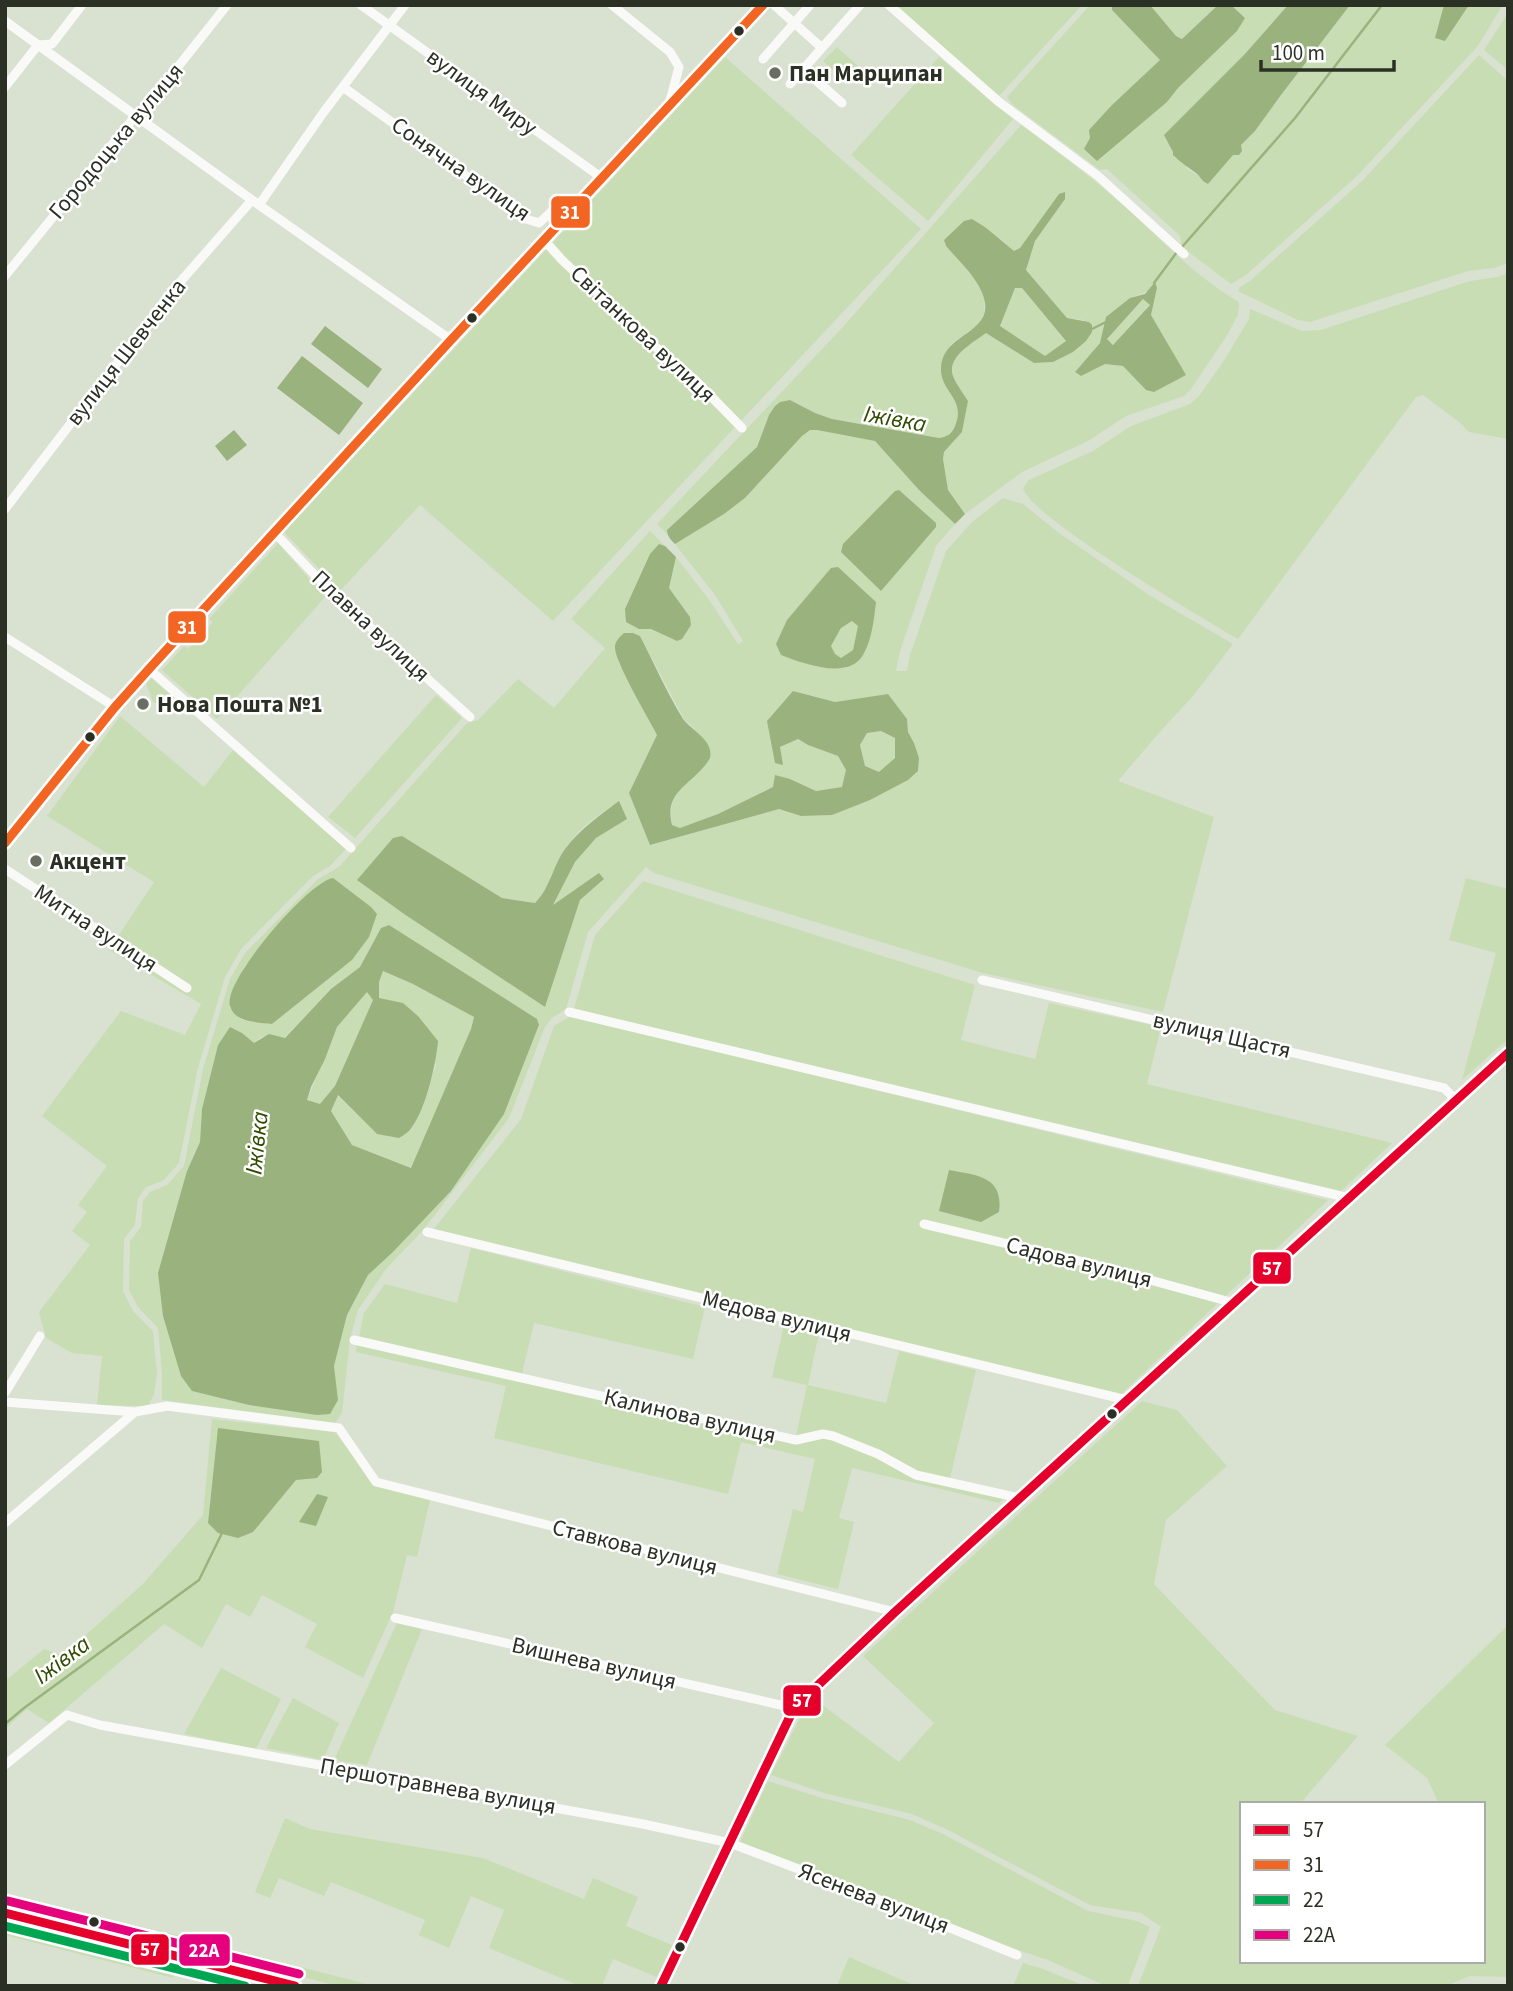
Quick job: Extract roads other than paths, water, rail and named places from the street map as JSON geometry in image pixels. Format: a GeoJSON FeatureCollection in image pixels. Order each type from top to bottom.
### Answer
{"type":"FeatureCollection","features":[{"type":"Feature","properties":{"kind":"main road"},"geometry":{"type":"LineString","coordinates":[[5,1913],[296,1986]]}},
{"type":"Feature","properties":{"kind":"street"},"geometry":{"type":"LineString","coordinates":[[5,87],[38,45],[52,44],[82,5]]}},
{"type":"Feature","properties":{"kind":"street","name":"Городоцька вулиця"},"geometry":{"type":"LineString","coordinates":[[5,276],[227,5]]}},
{"type":"Feature","properties":{"kind":"street","name":"вулиця Миру"},"geometry":{"type":"LineString","coordinates":[[361,5],[602,178]]}},
{"type":"Feature","properties":{"kind":"street","name":"вулиця Шевченка"},"geometry":{"type":"LineString","coordinates":[[5,509],[174,289],[256,203],[405,5]]}},
{"type":"Feature","properties":{"kind":"street"},"geometry":{"type":"LineString","coordinates":[[612,5],[670,52],[679,67],[669,107]]}},
{"type":"Feature","properties":{"kind":"street"},"geometry":{"type":"LineString","coordinates":[[5,843],[149,669],[763,5]]}},
{"type":"Feature","properties":{"kind":"street"},"geometry":{"type":"LineString","coordinates":[[774,5],[822,48]]}},
{"type":"Feature","properties":{"kind":"street"},"geometry":{"type":"LineString","coordinates":[[763,59],[810,5]]}},
{"type":"Feature","properties":{"kind":"street"},"geometry":{"type":"LineString","coordinates":[[790,84],[860,5]]}},
{"type":"Feature","properties":{"kind":"street"},"geometry":{"type":"LineString","coordinates":[[889,5],[1019,118],[1098,176],[1184,254]]}},
{"type":"Feature","properties":{"kind":"street"},"geometry":{"type":"LineString","coordinates":[[5,21],[451,340]]}},
{"type":"Feature","properties":{"kind":"street"},"geometry":{"type":"LineString","coordinates":[[803,69],[842,103]]}},
{"type":"Feature","properties":{"kind":"street","name":"Сонячна вулиця"},"geometry":{"type":"LineString","coordinates":[[343,87],[526,219],[539,223],[563,201],[580,201]]}},
{"type":"Feature","properties":{"kind":"street","name":"Світанкова вулиця"},"geometry":{"type":"LineString","coordinates":[[544,240],[652,344],[695,380],[742,428]]}},
{"type":"Feature","properties":{"kind":"street","name":"Плавна вулиця"},"geometry":{"type":"LineString","coordinates":[[274,532],[328,589],[470,718]]}},
{"type":"Feature","properties":{"kind":"street"},"geometry":{"type":"LineString","coordinates":[[5,637],[115,707]]}},
{"type":"Feature","properties":{"kind":"street"},"geometry":{"type":"LineString","coordinates":[[149,669],[351,848]]}},
{"type":"Feature","properties":{"kind":"street","name":"Митна вулиця"},"geometry":{"type":"LineString","coordinates":[[5,869],[187,988]]}},
{"type":"Feature","properties":{"kind":"street","name":"вулиця Щастя"},"geometry":{"type":"LineString","coordinates":[[982,980],[1444,1088],[1457,1101]]}},
{"type":"Feature","properties":{"kind":"street"},"geometry":{"type":"LineString","coordinates":[[569,1012],[1349,1198]]}},
{"type":"Feature","properties":{"kind":"street"},"geometry":{"type":"LineString","coordinates":[[662,1986],[794,1708],[895,1612],[1508,1053]]}},
{"type":"Feature","properties":{"kind":"street","name":"Садова вулиця"},"geometry":{"type":"LineString","coordinates":[[924,1224],[1088,1263],[1234,1303]]}},
{"type":"Feature","properties":{"kind":"street","name":"Медова вулиця"},"geometry":{"type":"LineString","coordinates":[[427,1232],[1127,1400]]}},
{"type":"Feature","properties":{"kind":"street"},"geometry":{"type":"LineString","coordinates":[[5,1393],[40,1336]]}},
{"type":"Feature","properties":{"kind":"street","name":"Калинова вулиця"},"geometry":{"type":"LineString","coordinates":[[354,1340],[796,1440],[824,1434],[834,1436],[878,1454],[916,1475],[1020,1498]]}},
{"type":"Feature","properties":{"kind":"street"},"geometry":{"type":"LineString","coordinates":[[5,1402],[135,1412]]}},
{"type":"Feature","properties":{"kind":"street","name":"Ставкова вулиця"},"geometry":{"type":"LineString","coordinates":[[135,1412],[167,1406],[339,1428],[376,1482],[895,1612]]}},
{"type":"Feature","properties":{"kind":"street"},"geometry":{"type":"LineString","coordinates":[[5,1523],[135,1412]]}},
{"type":"Feature","properties":{"kind":"street","name":"Вишнева вулиця"},"geometry":{"type":"LineString","coordinates":[[395,1618],[794,1708]]}},
{"type":"Feature","properties":{"kind":"street","name":"Першотравнева вулиця"},"geometry":{"type":"LineString","coordinates":[[5,1765],[67,1715],[100,1725],[643,1824],[730,1843]]}},
{"type":"Feature","properties":{"kind":"street","name":"Ясенева вулиця"},"geometry":{"type":"LineString","coordinates":[[730,1843],[1017,1955]]}},
{"type":"Feature","properties":{"kind":"water"},"geometry":{"type":"Polygon","coordinates":[[[1112,5],[1150,5],[1176,36],[1182,39],[1218,5],[1231,5],[1245,18],[1237,31],[1167,102],[1097,161],[1084,149],[1090,138],[1089,130],[1160,60],[1112,10],[1112,5]]]}},
{"type":"Feature","properties":{"kind":"water"},"geometry":{"type":"Polygon","coordinates":[[[1288,5],[1350,5],[1255,131],[1241,145],[1242,151],[1239,155],[1233,155],[1208,184],[1173,155],[1164,135],[1244,55],[1288,5]]]}},
{"type":"Feature","properties":{"kind":"water"},"geometry":{"type":"Polygon","coordinates":[[[1444,5],[1469,5],[1445,41],[1435,38],[1444,5]]]}},
{"type":"Feature","properties":{"kind":"water"},"geometry":{"type":"Polygon","coordinates":[[[1065,192],[1065,199],[1035,241],[1026,270],[1067,318],[1089,322],[1092,332],[1073,352],[1053,362],[1034,363],[986,333],[957,356],[952,369],[953,376],[968,401],[962,432],[944,452],[943,459],[948,490],[965,514],[955,524],[919,490],[875,441],[810,430],[745,498],[675,544],[672,541],[667,530],[757,447],[769,415],[780,402],[790,400],[832,419],[939,438],[951,433],[958,417],[958,409],[942,378],[943,357],[950,347],[979,323],[985,313],[985,300],[974,278],[946,246],[944,240],[964,221],[972,219],[1014,251],[1020,248],[1059,194],[1065,192]],[[1015,288],[1000,326],[1045,356],[1066,341],[1022,288],[1015,288]]]}},
{"type":"Feature","properties":{"kind":"water"},"geometry":{"type":"Polygon","coordinates":[[[1155,282],[1157,288],[1151,315],[1186,375],[1154,392],[1146,390],[1123,366],[1105,364],[1081,376],[1075,372],[1100,343],[1106,317],[1130,298],[1145,294],[1155,282]],[[1143,299],[1107,339],[1113,345],[1150,305],[1143,299]]]}},
{"type":"Feature","properties":{"kind":"water"},"geometry":{"type":"Polygon","coordinates":[[[325,326],[382,369],[368,388],[311,344],[325,326]]]}},
{"type":"Feature","properties":{"kind":"water"},"geometry":{"type":"Polygon","coordinates":[[[302,356],[363,403],[339,435],[277,388],[302,356]]]}},
{"type":"Feature","properties":{"kind":"water"},"geometry":{"type":"Polygon","coordinates":[[[234,430],[247,445],[227,461],[215,446],[234,430]]]}},
{"type":"Feature","properties":{"kind":"water"},"geometry":{"type":"Polygon","coordinates":[[[899,490],[936,523],[936,527],[881,591],[841,552],[843,544],[899,490]]]}},
{"type":"Feature","properties":{"kind":"water"},"geometry":{"type":"Polygon","coordinates":[[[659,544],[676,557],[669,588],[690,617],[691,625],[682,639],[677,641],[651,629],[639,629],[626,622],[625,609],[650,554],[659,544]]]}},
{"type":"Feature","properties":{"kind":"water"},"geometry":{"type":"Polygon","coordinates":[[[838,567],[876,602],[871,636],[863,655],[856,663],[836,669],[781,655],[776,644],[787,620],[831,568],[838,567]],[[852,621],[841,628],[831,646],[841,658],[853,650],[858,626],[852,621]]]}},
{"type":"Feature","properties":{"kind":"water"},"geometry":{"type":"Polygon","coordinates":[[[624,633],[640,636],[683,719],[709,746],[710,758],[707,763],[673,800],[670,815],[672,825],[680,828],[718,814],[773,787],[775,775],[816,791],[842,787],[846,770],[838,756],[798,739],[780,747],[783,765],[775,763],[767,721],[793,691],[835,702],[888,694],[907,719],[908,732],[919,758],[918,771],[908,780],[870,800],[832,815],[801,816],[779,809],[650,845],[629,793],[657,735],[616,654],[616,643],[624,633]],[[881,731],[867,733],[860,745],[865,766],[879,772],[895,758],[895,738],[881,731]]]}},
{"type":"Feature","properties":{"kind":"water"},"geometry":{"type":"Polygon","coordinates":[[[619,801],[627,819],[596,838],[575,862],[553,905],[599,873],[604,879],[580,900],[545,1007],[357,880],[393,838],[402,836],[502,898],[535,903],[571,842],[590,823],[619,801]]]}},
{"type":"Feature","properties":{"kind":"water"},"geometry":{"type":"Polygon","coordinates":[[[333,878],[377,914],[369,937],[352,960],[272,1024],[248,1021],[237,1016],[230,1006],[231,994],[239,976],[288,913],[321,883],[333,878]]]}},
{"type":"Feature","properties":{"kind":"water"},"geometry":{"type":"Polygon","coordinates":[[[389,925],[537,1019],[539,1025],[504,1114],[451,1191],[368,1275],[347,1315],[334,1366],[338,1400],[330,1414],[317,1415],[249,1405],[192,1391],[181,1376],[163,1316],[158,1273],[187,1171],[200,1142],[202,1109],[218,1045],[230,1027],[254,1043],[269,1034],[285,1038],[331,989],[360,967],[381,928],[389,925]],[[383,971],[379,982],[379,998],[403,1003],[418,1016],[438,1041],[433,1073],[422,1109],[411,1129],[399,1138],[377,1134],[338,1095],[331,1111],[352,1145],[411,1168],[474,1017],[383,971]],[[367,992],[337,1027],[307,1100],[320,1104],[335,1086],[373,1000],[367,992]]]}},
{"type":"Feature","properties":{"kind":"water"},"geometry":{"type":"Polygon","coordinates":[[[949,1170],[978,1176],[992,1184],[997,1191],[999,1212],[981,1222],[939,1211],[949,1170]]]}},
{"type":"Feature","properties":{"kind":"water"},"geometry":{"type":"Polygon","coordinates":[[[218,1428],[319,1441],[322,1472],[317,1478],[296,1480],[253,1532],[238,1538],[218,1533],[208,1523],[218,1428]]]}},
{"type":"Feature","properties":{"kind":"water"},"geometry":{"type":"Polygon","coordinates":[[[317,1494],[328,1497],[316,1526],[299,1522],[317,1494]]]}},
{"type":"Feature","properties":{"kind":"waterway","name":"Іжівка"},"geometry":{"type":"LineString","coordinates":[[1182,247],[1295,118],[1382,5]]}},
{"type":"Feature","properties":{"kind":"waterway","name":"Іжівка"},"geometry":{"type":"LineString","coordinates":[[1154,283],[1177,252]]}},
{"type":"Feature","properties":{"kind":"waterway","name":"Іжівка"},"geometry":{"type":"LineString","coordinates":[[1090,330],[1106,322]]}},
{"type":"Feature","properties":{"kind":"waterway","name":"Іжівка"},"geometry":{"type":"LineString","coordinates":[[5,1724],[199,1580],[222,1533]]}},
{"type":"Feature","properties":{"kind":"place","name":"Пан Марципан"},"geometry":{"type":"Point","coordinates":[775,73]}},
{"type":"Feature","properties":{"kind":"place","name":"Нова Пошта №1"},"geometry":{"type":"Point","coordinates":[143,704]}},
{"type":"Feature","properties":{"kind":"place","name":"Акцент"},"geometry":{"type":"Point","coordinates":[36,861]}}]}
